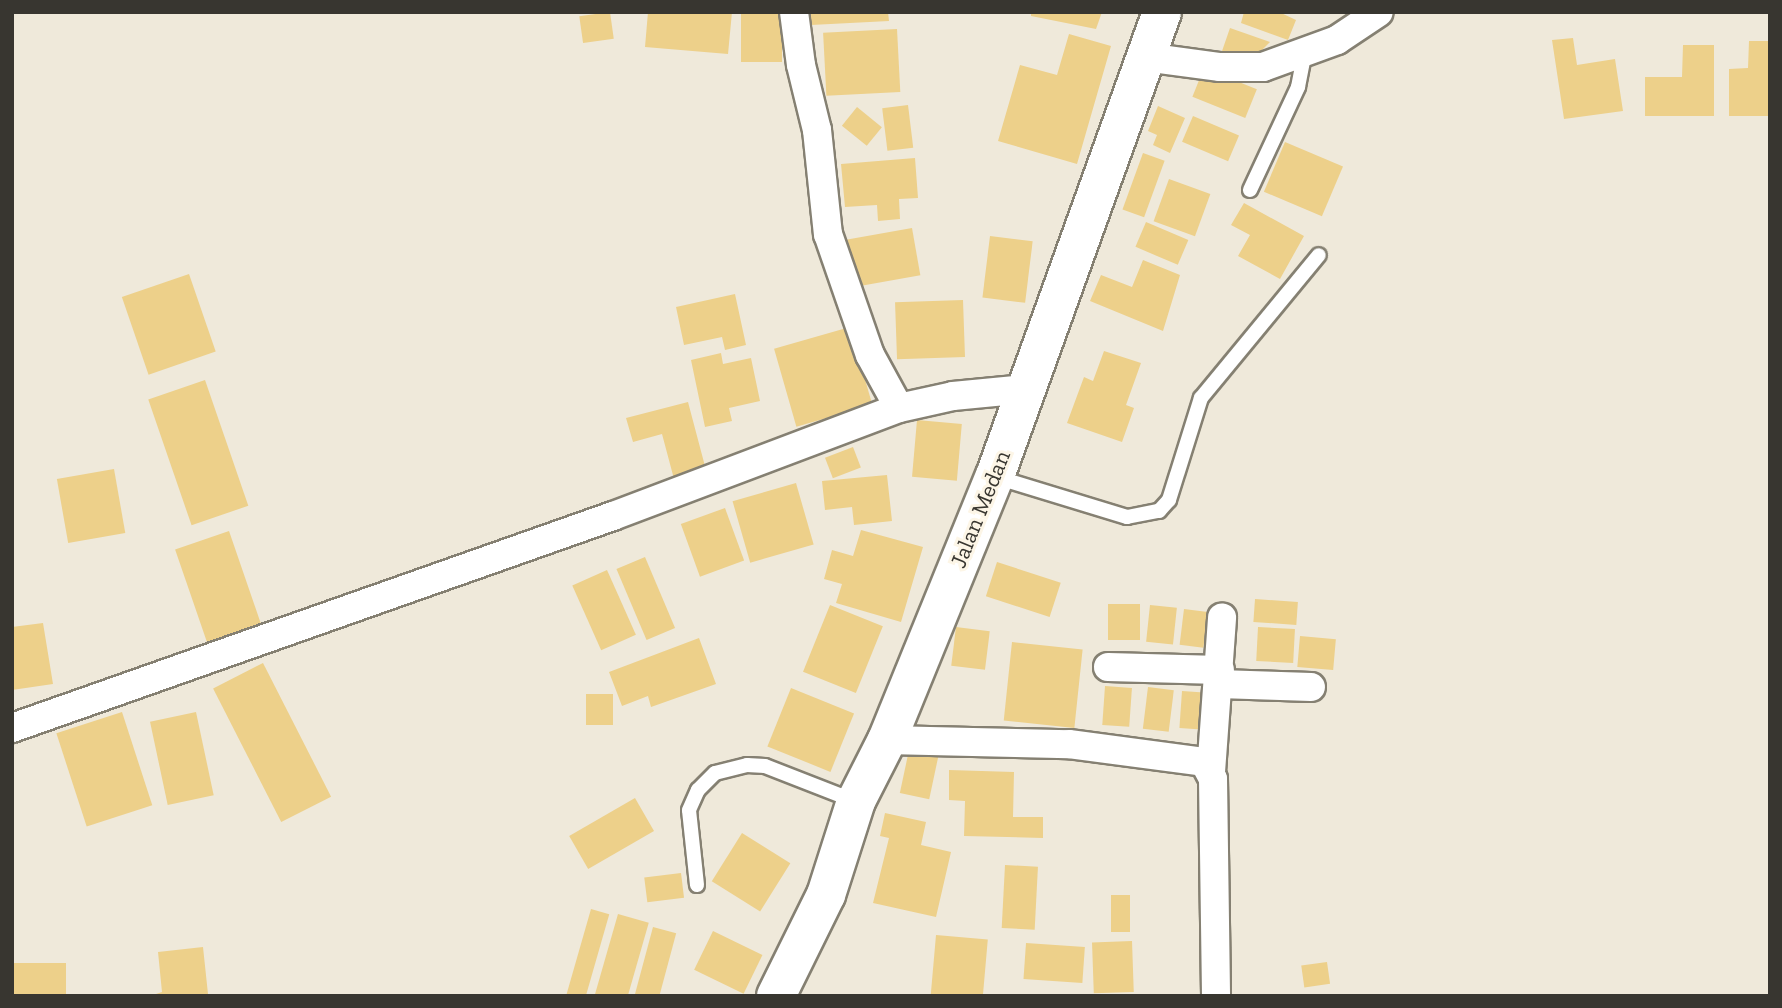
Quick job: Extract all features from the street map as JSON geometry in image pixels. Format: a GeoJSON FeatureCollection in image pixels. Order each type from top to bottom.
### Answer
{"type":"FeatureCollection","features":[{"type":"Feature","properties":{"kind":"highway","name":"Jalan Medan"},"geometry":{"type":"LineString","coordinates":[[776,996],[826,895],[856,802],[887,740],[995,477],[1162,12]]}},
{"type":"Feature","properties":{"kind":"street"},"geometry":{"type":"LineString","coordinates":[[794,12],[801,65],[817,130],[828,234],[870,355],[899,408]]}},
{"type":"Feature","properties":{"kind":"street"},"geometry":{"type":"LineString","coordinates":[[1145,57],[1220,67],[1263,67],[1304,55],[1337,40],[1378,12]]}},
{"type":"Feature","properties":{"kind":"street"},"geometry":{"type":"LineString","coordinates":[[12,729],[613,516],[899,408],[953,396],[1026,389]]}},
{"type":"Feature","properties":{"kind":"street"},"geometry":{"type":"LineString","coordinates":[[1216,996],[1211,772],[1222,617]]}},
{"type":"Feature","properties":{"kind":"street"},"geometry":{"type":"LineString","coordinates":[[1108,667],[1311,687]]}},
{"type":"Feature","properties":{"kind":"street"},"geometry":{"type":"LineString","coordinates":[[887,740],[1069,744],[1199,759],[1211,772]]}},
{"type":"Feature","properties":{"kind":"lane"},"geometry":{"type":"LineString","coordinates":[[1250,190],[1297,87],[1304,55]]}},
{"type":"Feature","properties":{"kind":"lane"},"geometry":{"type":"LineString","coordinates":[[995,477],[1127,517],[1159,511],[1169,500],[1201,398],[1319,255]]}},
{"type":"Feature","properties":{"kind":"lane"},"geometry":{"type":"LineString","coordinates":[[697,885],[689,810],[698,790],[715,774],[747,765],[765,766],[856,802]]}},
{"type":"Feature","properties":{"kind":"building"},"geometry":{"type":"Polygon","coordinates":[[[610,12],[614,39],[583,43],[579,16],[610,12]]]}},
{"type":"Feature","properties":{"kind":"building"},"geometry":{"type":"Polygon","coordinates":[[[648,12],[732,12],[728,54],[645,47],[648,12]]]}},
{"type":"Feature","properties":{"kind":"building"},"geometry":{"type":"Polygon","coordinates":[[[741,12],[782,12],[782,62],[741,62],[741,12]]]}},
{"type":"Feature","properties":{"kind":"building"},"geometry":{"type":"Polygon","coordinates":[[[811,12],[888,12],[889,21],[811,25],[811,12]]]}},
{"type":"Feature","properties":{"kind":"building"},"geometry":{"type":"Polygon","coordinates":[[[1031,12],[1102,12],[1096,29],[1031,16],[1031,12]]]}},
{"type":"Feature","properties":{"kind":"building"},"geometry":{"type":"Polygon","coordinates":[[[1244,12],[1279,12],[1296,20],[1288,40],[1241,23],[1244,12]]]}},
{"type":"Feature","properties":{"kind":"building"},"geometry":{"type":"Polygon","coordinates":[[[1230,28],[1270,42],[1259,53],[1221,54],[1230,28]]]}},
{"type":"Feature","properties":{"kind":"building"},"geometry":{"type":"Polygon","coordinates":[[[897,29],[900,92],[826,96],[823,33],[897,29]]]}},
{"type":"Feature","properties":{"kind":"building"},"geometry":{"type":"Polygon","coordinates":[[[1069,34],[1111,46],[1077,164],[998,141],[1020,65],[1057,75],[1069,34]]]}},
{"type":"Feature","properties":{"kind":"building"},"geometry":{"type":"Polygon","coordinates":[[[1573,38],[1577,65],[1615,59],[1623,111],[1564,119],[1552,40],[1573,38]]]}},
{"type":"Feature","properties":{"kind":"building"},"geometry":{"type":"Polygon","coordinates":[[[1749,41],[1770,41],[1770,116],[1729,116],[1729,69],[1748,68],[1749,41]]]}},
{"type":"Feature","properties":{"kind":"building"},"geometry":{"type":"Polygon","coordinates":[[[1683,45],[1714,45],[1714,116],[1645,116],[1645,77],[1682,77],[1683,45]]]}},
{"type":"Feature","properties":{"kind":"building"},"geometry":{"type":"Polygon","coordinates":[[[1204,68],[1257,89],[1245,118],[1192,97],[1204,68]]]}},
{"type":"Feature","properties":{"kind":"building"},"geometry":{"type":"Polygon","coordinates":[[[908,105],[913,148],[887,151],[882,108],[908,105]]]}},
{"type":"Feature","properties":{"kind":"building"},"geometry":{"type":"Polygon","coordinates":[[[1158,106],[1185,118],[1170,153],[1153,145],[1157,135],[1148,131],[1158,106]]]}},
{"type":"Feature","properties":{"kind":"building"},"geometry":{"type":"Polygon","coordinates":[[[857,107],[882,127],[867,146],[842,126],[857,107]]]}},
{"type":"Feature","properties":{"kind":"building"},"geometry":{"type":"Polygon","coordinates":[[[1193,116],[1239,136],[1228,161],[1182,142],[1193,116]]]}},
{"type":"Feature","properties":{"kind":"building"},"geometry":{"type":"Polygon","coordinates":[[[1285,142],[1343,167],[1322,216],[1264,192],[1285,142]]]}},
{"type":"Feature","properties":{"kind":"building"},"geometry":{"type":"Polygon","coordinates":[[[1143,153],[1165,161],[1144,217],[1122,209],[1143,153]]]}},
{"type":"Feature","properties":{"kind":"building"},"geometry":{"type":"Polygon","coordinates":[[[915,158],[918,198],[899,199],[900,219],[878,221],[877,205],[845,207],[841,164],[915,158]]]}},
{"type":"Feature","properties":{"kind":"building"},"geometry":{"type":"Polygon","coordinates":[[[1169,179],[1210,194],[1195,236],[1154,221],[1169,179]]]}},
{"type":"Feature","properties":{"kind":"building"},"geometry":{"type":"Polygon","coordinates":[[[1244,203],[1304,236],[1280,279],[1238,256],[1250,235],[1231,225],[1244,203]]]}},
{"type":"Feature","properties":{"kind":"building"},"geometry":{"type":"Polygon","coordinates":[[[1146,222],[1188,240],[1178,265],[1135,247],[1146,222]]]}},
{"type":"Feature","properties":{"kind":"building"},"geometry":{"type":"Polygon","coordinates":[[[912,228],[920,275],[854,287],[846,240],[912,228]]]}},
{"type":"Feature","properties":{"kind":"building"},"geometry":{"type":"Polygon","coordinates":[[[990,236],[1033,241],[1025,303],[982,298],[990,236]]]}},
{"type":"Feature","properties":{"kind":"building"},"geometry":{"type":"Polygon","coordinates":[[[1143,260],[1180,275],[1163,331],[1090,301],[1101,275],[1132,287],[1143,260]]]}},
{"type":"Feature","properties":{"kind":"building"},"geometry":{"type":"Polygon","coordinates":[[[189,274],[216,352],[149,375],[122,297],[189,274]]]}},
{"type":"Feature","properties":{"kind":"building"},"geometry":{"type":"Polygon","coordinates":[[[735,294],[746,345],[725,350],[722,337],[684,345],[676,307],[735,294]]]}},
{"type":"Feature","properties":{"kind":"building"},"geometry":{"type":"Polygon","coordinates":[[[963,300],[965,357],[897,359],[895,302],[963,300]]]}},
{"type":"Feature","properties":{"kind":"building"},"geometry":{"type":"Polygon","coordinates":[[[850,327],[872,405],[796,427],[774,349],[850,327]]]}},
{"type":"Feature","properties":{"kind":"building"},"geometry":{"type":"Polygon","coordinates":[[[1104,351],[1141,363],[1126,405],[1134,408],[1122,442],[1067,423],[1084,377],[1093,381],[1104,351]]]}},
{"type":"Feature","properties":{"kind":"building"},"geometry":{"type":"Polygon","coordinates":[[[721,353],[723,364],[751,358],[760,401],[729,408],[732,421],[705,427],[691,360],[721,353]]]}},
{"type":"Feature","properties":{"kind":"building"},"geometry":{"type":"Polygon","coordinates":[[[205,380],[248,506],[192,525],[148,400],[205,380]]]}},
{"type":"Feature","properties":{"kind":"building"},"geometry":{"type":"Polygon","coordinates":[[[688,402],[706,470],[674,479],[662,434],[633,442],[626,418],[688,402]]]}},
{"type":"Feature","properties":{"kind":"building"},"geometry":{"type":"Polygon","coordinates":[[[917,420],[962,424],[957,481],[912,477],[917,420]]]}},
{"type":"Feature","properties":{"kind":"building"},"geometry":{"type":"Polygon","coordinates":[[[853,447],[861,468],[833,478],[825,458],[853,447]]]}},
{"type":"Feature","properties":{"kind":"building"},"geometry":{"type":"Polygon","coordinates":[[[114,469],[125,533],[68,543],[57,479],[114,469]]]}},
{"type":"Feature","properties":{"kind":"building"},"geometry":{"type":"Polygon","coordinates":[[[887,475],[892,521],[854,525],[852,507],[825,510],[822,481],[887,475]]]}},
{"type":"Feature","properties":{"kind":"building"},"geometry":{"type":"Polygon","coordinates":[[[796,483],[814,545],[750,563],[733,501],[796,483]]]}},
{"type":"Feature","properties":{"kind":"building"},"geometry":{"type":"Polygon","coordinates":[[[725,508],[744,561],[700,577],[681,524],[725,508]]]}},
{"type":"Feature","properties":{"kind":"building"},"geometry":{"type":"Polygon","coordinates":[[[861,530],[923,547],[901,622],[836,603],[842,584],[824,579],[832,550],[853,556],[861,530]]]}},
{"type":"Feature","properties":{"kind":"building"},"geometry":{"type":"Polygon","coordinates":[[[229,531],[261,624],[207,642],[175,550],[229,531]]]}},
{"type":"Feature","properties":{"kind":"building"},"geometry":{"type":"Polygon","coordinates":[[[645,557],[675,628],[647,640],[616,569],[645,557]]]}},
{"type":"Feature","properties":{"kind":"building"},"geometry":{"type":"Polygon","coordinates":[[[997,562],[1061,583],[1050,617],[986,596],[997,562]]]}},
{"type":"Feature","properties":{"kind":"building"},"geometry":{"type":"Polygon","coordinates":[[[607,570],[636,635],[601,650],[572,585],[607,570]]]}},
{"type":"Feature","properties":{"kind":"building"},"geometry":{"type":"Polygon","coordinates":[[[1255,599],[1298,602],[1296,625],[1253,622],[1255,599]]]}},
{"type":"Feature","properties":{"kind":"building"},"geometry":{"type":"Polygon","coordinates":[[[1108,604],[1140,604],[1140,640],[1108,640],[1108,604]]]}},
{"type":"Feature","properties":{"kind":"building"},"geometry":{"type":"Polygon","coordinates":[[[830,605],[883,626],[856,693],[803,672],[830,605]]]}},
{"type":"Feature","properties":{"kind":"building"},"geometry":{"type":"Polygon","coordinates":[[[1150,605],[1177,608],[1173,645],[1146,642],[1150,605]]]}},
{"type":"Feature","properties":{"kind":"building"},"geometry":{"type":"Polygon","coordinates":[[[1184,609],[1208,612],[1203,648],[1180,645],[1184,609]]]}},
{"type":"Feature","properties":{"kind":"building"},"geometry":{"type":"Polygon","coordinates":[[[43,623],[53,684],[12,690],[12,627],[43,623]]]}},
{"type":"Feature","properties":{"kind":"building"},"geometry":{"type":"Polygon","coordinates":[[[956,627],[990,631],[985,670],[951,666],[956,627]]]}},
{"type":"Feature","properties":{"kind":"building"},"geometry":{"type":"Polygon","coordinates":[[[1258,627],[1295,629],[1293,663],[1256,661],[1258,627]]]}},
{"type":"Feature","properties":{"kind":"building"},"geometry":{"type":"Polygon","coordinates":[[[1300,636],[1336,639],[1333,670],[1297,667],[1300,636]]]}},
{"type":"Feature","properties":{"kind":"building"},"geometry":{"type":"Polygon","coordinates":[[[699,638],[716,684],[651,707],[648,696],[622,706],[609,672],[699,638]]]}},
{"type":"Feature","properties":{"kind":"building"},"geometry":{"type":"Polygon","coordinates":[[[1012,642],[1083,649],[1074,728],[1004,721],[1012,642]]]}},
{"type":"Feature","properties":{"kind":"building"},"geometry":{"type":"Polygon","coordinates":[[[263,663],[331,797],[281,822],[213,688],[263,663]]]}},
{"type":"Feature","properties":{"kind":"building"},"geometry":{"type":"Polygon","coordinates":[[[1105,686],[1132,688],[1129,727],[1102,725],[1105,686]]]}},
{"type":"Feature","properties":{"kind":"building"},"geometry":{"type":"Polygon","coordinates":[[[1148,687],[1174,690],[1169,732],[1143,729],[1148,687]]]}},
{"type":"Feature","properties":{"kind":"building"},"geometry":{"type":"Polygon","coordinates":[[[791,688],[854,713],[830,772],[767,746],[791,688]]]}},
{"type":"Feature","properties":{"kind":"building"},"geometry":{"type":"Polygon","coordinates":[[[1182,691],[1211,693],[1208,730],[1179,728],[1182,691]]]}},
{"type":"Feature","properties":{"kind":"building"},"geometry":{"type":"Polygon","coordinates":[[[586,694],[613,694],[613,725],[586,725],[586,694]]]}},
{"type":"Feature","properties":{"kind":"building"},"geometry":{"type":"Polygon","coordinates":[[[122,712],[152,805],[87,827],[56,733],[122,712]]]}},
{"type":"Feature","properties":{"kind":"building"},"geometry":{"type":"Polygon","coordinates":[[[196,712],[214,795],[168,805],[150,722],[196,712]]]}},
{"type":"Feature","properties":{"kind":"building"},"geometry":{"type":"Polygon","coordinates":[[[909,750],[938,756],[929,799],[900,793],[909,750]]]}},
{"type":"Feature","properties":{"kind":"building"},"geometry":{"type":"Polygon","coordinates":[[[949,770],[1014,772],[1013,817],[1043,817],[1043,838],[964,836],[965,801],[949,800],[949,770]]]}},
{"type":"Feature","properties":{"kind":"building"},"geometry":{"type":"Polygon","coordinates":[[[635,798],[654,831],[588,869],[569,836],[635,798]]]}},
{"type":"Feature","properties":{"kind":"building"},"geometry":{"type":"Polygon","coordinates":[[[885,813],[926,822],[921,845],[951,852],[936,917],[873,903],[889,838],[880,836],[885,813]]]}},
{"type":"Feature","properties":{"kind":"building"},"geometry":{"type":"Polygon","coordinates":[[[742,833],[790,863],[760,912],[712,881],[742,833]]]}},
{"type":"Feature","properties":{"kind":"building"},"geometry":{"type":"Polygon","coordinates":[[[1005,865],[1038,867],[1035,930],[1002,928],[1005,865]]]}},
{"type":"Feature","properties":{"kind":"building"},"geometry":{"type":"Polygon","coordinates":[[[681,873],[684,898],[647,902],[644,878],[681,873]]]}},
{"type":"Feature","properties":{"kind":"building"},"geometry":{"type":"Polygon","coordinates":[[[1111,895],[1130,895],[1130,932],[1111,932],[1111,895]]]}},
{"type":"Feature","properties":{"kind":"building"},"geometry":{"type":"Polygon","coordinates":[[[591,909],[609,914],[586,996],[566,996],[591,909]]]}},
{"type":"Feature","properties":{"kind":"building"},"geometry":{"type":"Polygon","coordinates":[[[618,914],[649,923],[628,996],[594,996],[618,914]]]}},
{"type":"Feature","properties":{"kind":"building"},"geometry":{"type":"Polygon","coordinates":[[[653,927],[676,933],[659,996],[635,996],[653,927]]]}},
{"type":"Feature","properties":{"kind":"building"},"geometry":{"type":"Polygon","coordinates":[[[713,931],[762,955],[744,994],[694,970],[713,931]]]}},
{"type":"Feature","properties":{"kind":"building"},"geometry":{"type":"Polygon","coordinates":[[[936,935],[988,940],[983,996],[931,996],[936,935]]]}},
{"type":"Feature","properties":{"kind":"building"},"geometry":{"type":"Polygon","coordinates":[[[1132,941],[1134,992],[1094,993],[1092,942],[1132,941]]]}},
{"type":"Feature","properties":{"kind":"building"},"geometry":{"type":"Polygon","coordinates":[[[1026,943],[1085,947],[1082,983],[1023,979],[1026,943]]]}},
{"type":"Feature","properties":{"kind":"building"},"geometry":{"type":"Polygon","coordinates":[[[203,947],[208,994],[218,996],[150,996],[162,992],[158,952],[203,947]]]}},
{"type":"Feature","properties":{"kind":"building"},"geometry":{"type":"Polygon","coordinates":[[[1327,962],[1330,984],[1304,987],[1301,966],[1327,962]]]}},
{"type":"Feature","properties":{"kind":"building"},"geometry":{"type":"Polygon","coordinates":[[[13,963],[66,963],[66,996],[13,996],[13,963]]]}}]}
